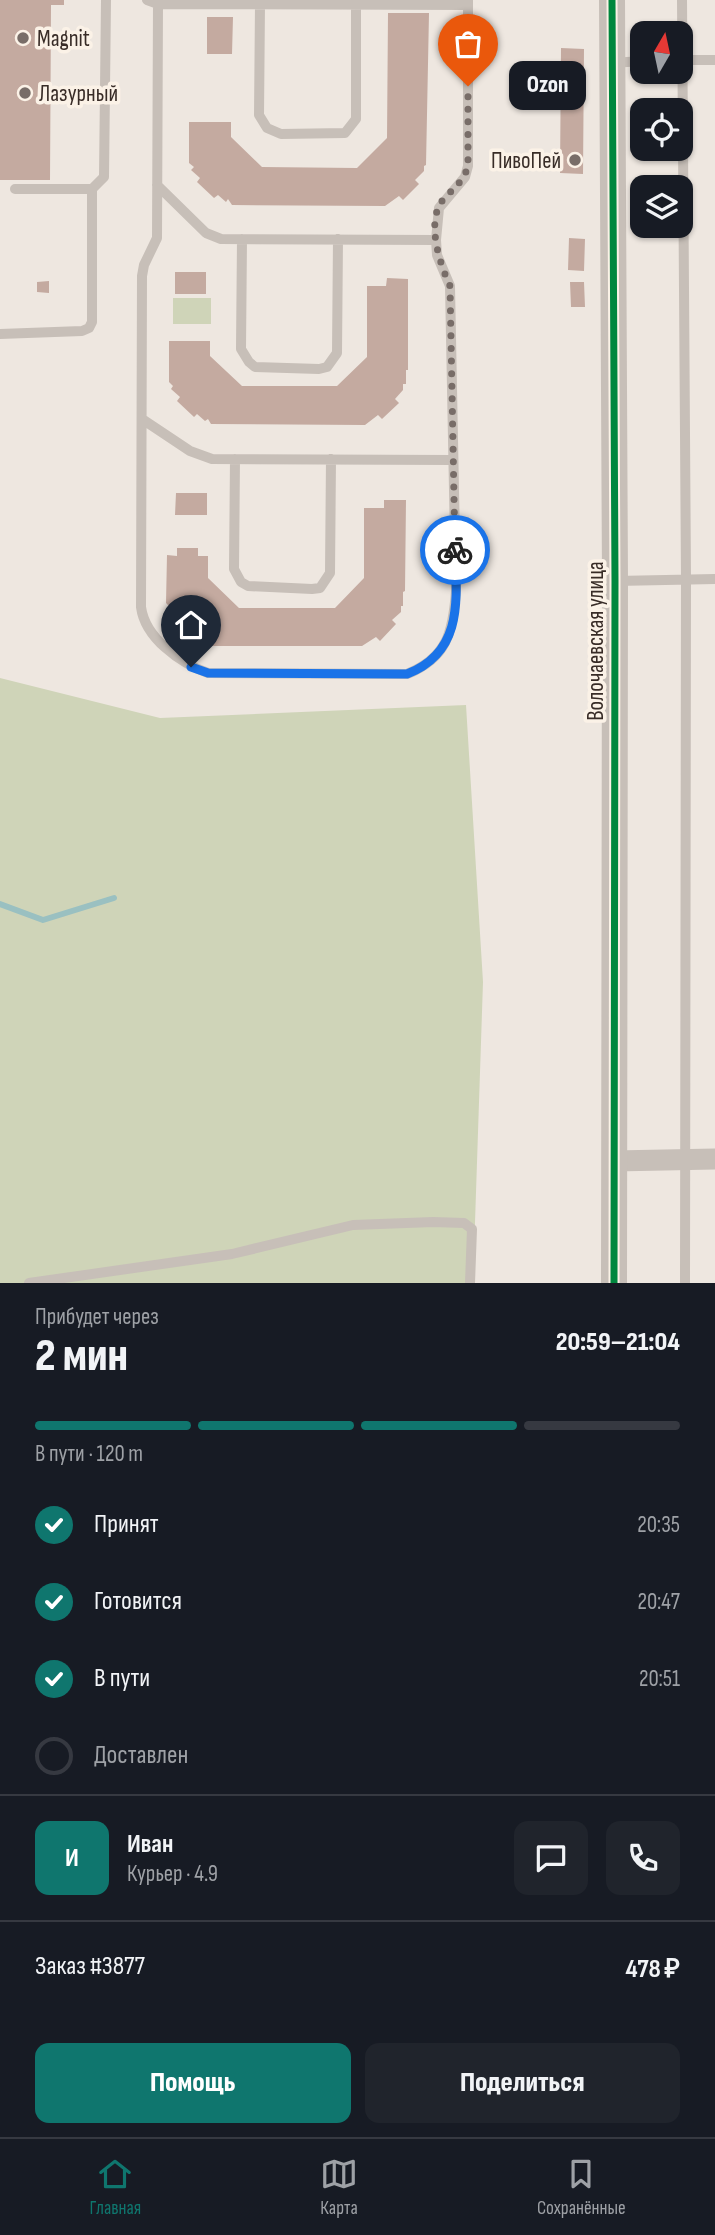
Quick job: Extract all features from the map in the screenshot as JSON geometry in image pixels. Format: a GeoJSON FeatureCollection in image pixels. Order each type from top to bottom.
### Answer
{"type":"FeatureCollection","features":[{"type":"Feature","properties":{"kind":"street","name":"Волочаевская улица"},"geometry":{"type":"LineString","coordinates":[[612,0],[614,1283]]}},
{"type":"Feature","properties":{"kind":"street"},"geometry":{"type":"LineString","coordinates":[[614,1161],[715,1158]]}},
{"type":"Feature","properties":{"kind":"lane"},"geometry":{"type":"LineString","coordinates":[[15,189],[92,189],[104,177],[106,0]]}},
{"type":"Feature","properties":{"kind":"lane"},"geometry":{"type":"LineString","coordinates":[[682,0],[682,21]]}},
{"type":"Feature","properties":{"kind":"lane"},"geometry":{"type":"LineString","coordinates":[[153,2],[300,2],[356,5],[468,2],[468,166],[465,177],[439,208],[436,240],[437,256],[450,286],[456,591],[454,619],[447,642],[434,659],[407,674],[208,673],[191,667],[178,658],[143,619],[142,276],[144,265],[157,238],[153,2]]}},
{"type":"Feature","properties":{"kind":"lane"},"geometry":{"type":"LineString","coordinates":[[260,4],[260,115],[267,128],[281,134],[345,133],[356,119],[356,5]]}},
{"type":"Feature","properties":{"kind":"lane"},"geometry":{"type":"LineString","coordinates":[[693,60],[715,60]]}},
{"type":"Feature","properties":{"kind":"lane"},"geometry":{"type":"LineString","coordinates":[[612,62],[630,61]]}},
{"type":"Feature","properties":{"kind":"lane"},"geometry":{"type":"LineString","coordinates":[[681,84],[686,579],[685,1283]]}},
{"type":"Feature","properties":{"kind":"lane"},"geometry":{"type":"LineString","coordinates":[[157,186],[206,233],[221,239],[436,240]]}},
{"type":"Feature","properties":{"kind":"lane"},"geometry":{"type":"LineString","coordinates":[[0,334],[82,331],[89,328],[92,322],[92,189]]}},
{"type":"Feature","properties":{"kind":"lane"},"geometry":{"type":"LineString","coordinates":[[242,239],[241,349],[245,356],[254,366],[263,368],[319,369],[327,367],[337,353],[338,239]]}},
{"type":"Feature","properties":{"kind":"lane"},"geometry":{"type":"LineString","coordinates":[[142,419],[199,456],[234,459],[453,460]]}},
{"type":"Feature","properties":{"kind":"lane"},"geometry":{"type":"LineString","coordinates":[[234,459],[234,569],[241,582],[256,588],[312,589],[320,587],[330,573],[331,459]]}},
{"type":"Feature","properties":{"kind":"lane"},"geometry":{"type":"LineString","coordinates":[[615,581],[715,579]]}},
{"type":"Feature","properties":{"kind":"lane"},"geometry":{"type":"LineString","coordinates":[[29,1283],[232,1254],[353,1225],[433,1222],[464,1223],[472,1228],[470,1283]]}},
{"type":"Feature","properties":{"kind":"green space"},"geometry":{"type":"Polygon","coordinates":[[[173,298],[211,298],[211,324],[173,324],[173,298]]]}},
{"type":"Feature","properties":{"kind":"green space"},"geometry":{"type":"Polygon","coordinates":[[[0,678],[160,718],[466,705],[483,982],[473,1283],[0,1283],[0,678]]]}},
{"type":"Feature","properties":{"kind":"building","name":"Лазурный"},"geometry":{"type":"Polygon","coordinates":[[[0,0],[64,0],[64,5],[51,5],[50,180],[0,180],[0,0]]]}},
{"type":"Feature","properties":{"kind":"building"},"geometry":{"type":"Polygon","coordinates":[[[388,13],[429,13],[426,165],[415,180],[419,184],[403,200],[399,196],[385,206],[232,205],[228,199],[226,202],[218,195],[214,198],[197,182],[200,178],[191,170],[194,167],[189,163],[189,122],[231,122],[231,137],[262,167],[357,168],[387,138],[388,13]]]}},
{"type":"Feature","properties":{"kind":"building"},"geometry":{"type":"Polygon","coordinates":[[[207,17],[233,17],[232,54],[207,54],[207,17]]]}},
{"type":"Feature","properties":{"kind":"building"},"geometry":{"type":"Polygon","coordinates":[[[561,48],[584,49],[583,174],[560,173],[561,48]]]}},
{"type":"Feature","properties":{"kind":"building"},"geometry":{"type":"Polygon","coordinates":[[[569,238],[585,239],[584,271],[568,270],[569,238]]]}},
{"type":"Feature","properties":{"kind":"building"},"geometry":{"type":"Polygon","coordinates":[[[175,272],[206,272],[206,294],[175,294],[175,272]]]}},
{"type":"Feature","properties":{"kind":"building"},"geometry":{"type":"Polygon","coordinates":[[[387,278],[408,279],[408,370],[406,384],[403,384],[403,390],[395,399],[399,403],[382,419],[378,415],[365,425],[211,424],[208,419],[205,421],[197,414],[194,417],[177,401],[180,397],[171,389],[173,386],[169,382],[169,341],[210,341],[210,356],[242,386],[337,386],[367,357],[367,286],[386,286],[387,278]]]}},
{"type":"Feature","properties":{"kind":"building"},"geometry":{"type":"Polygon","coordinates":[[[49,281],[49,293],[37,292],[37,282],[49,281]]]}},
{"type":"Feature","properties":{"kind":"building"},"geometry":{"type":"Polygon","coordinates":[[[570,282],[584,282],[585,307],[571,307],[570,282]]]}},
{"type":"Feature","properties":{"kind":"building"},"geometry":{"type":"Polygon","coordinates":[[[176,493],[207,493],[207,515],[175,515],[176,493]]]}},
{"type":"Feature","properties":{"kind":"building"},"geometry":{"type":"Polygon","coordinates":[[[384,500],[406,500],[405,591],[401,612],[392,620],[396,624],[380,641],[376,637],[362,646],[209,646],[205,640],[203,643],[195,635],[191,639],[174,622],[177,619],[168,610],[171,608],[166,603],[167,555],[177,556],[177,548],[198,548],[198,556],[208,556],[208,578],[239,608],[335,608],[364,578],[364,508],[384,508],[384,500]]]}},
{"type":"Feature","properties":{"kind":"waterway"},"geometry":{"type":"LineString","coordinates":[[0,904],[43,920],[114,898]]}},
{"type":"Feature","properties":{"kind":"cycle path"},"geometry":{"type":"LineString","coordinates":[[612,0],[614,1283]]}},
{"type":"Feature","properties":{"kind":"way so far"},"geometry":{"type":"LineString","coordinates":[[455,550],[450,286],[436,248],[439,208],[465,177],[468,166],[468,86]]}},
{"type":"Feature","properties":{"kind":"place","name":"Magnit"},"geometry":{"type":"Point","coordinates":[23,38]}},
{"type":"Feature","properties":{"kind":"place","name":"Ozon"},"geometry":{"type":"Point","coordinates":[468,86]}},
{"type":"Feature","properties":{"kind":"place","name":"Лазурный"},"geometry":{"type":"Point","coordinates":[25,93]}},
{"type":"Feature","properties":{"kind":"place","name":"ПивоПей"},"geometry":{"type":"Point","coordinates":[575,160]}},
{"type":"Feature","properties":{"kind":"route"},"geometry":{"type":"LineString","coordinates":[[191,667],[208,673],[282,674],[407,674],[422,668],[434,659],[447,642],[454,619],[455,550]]}}]}
